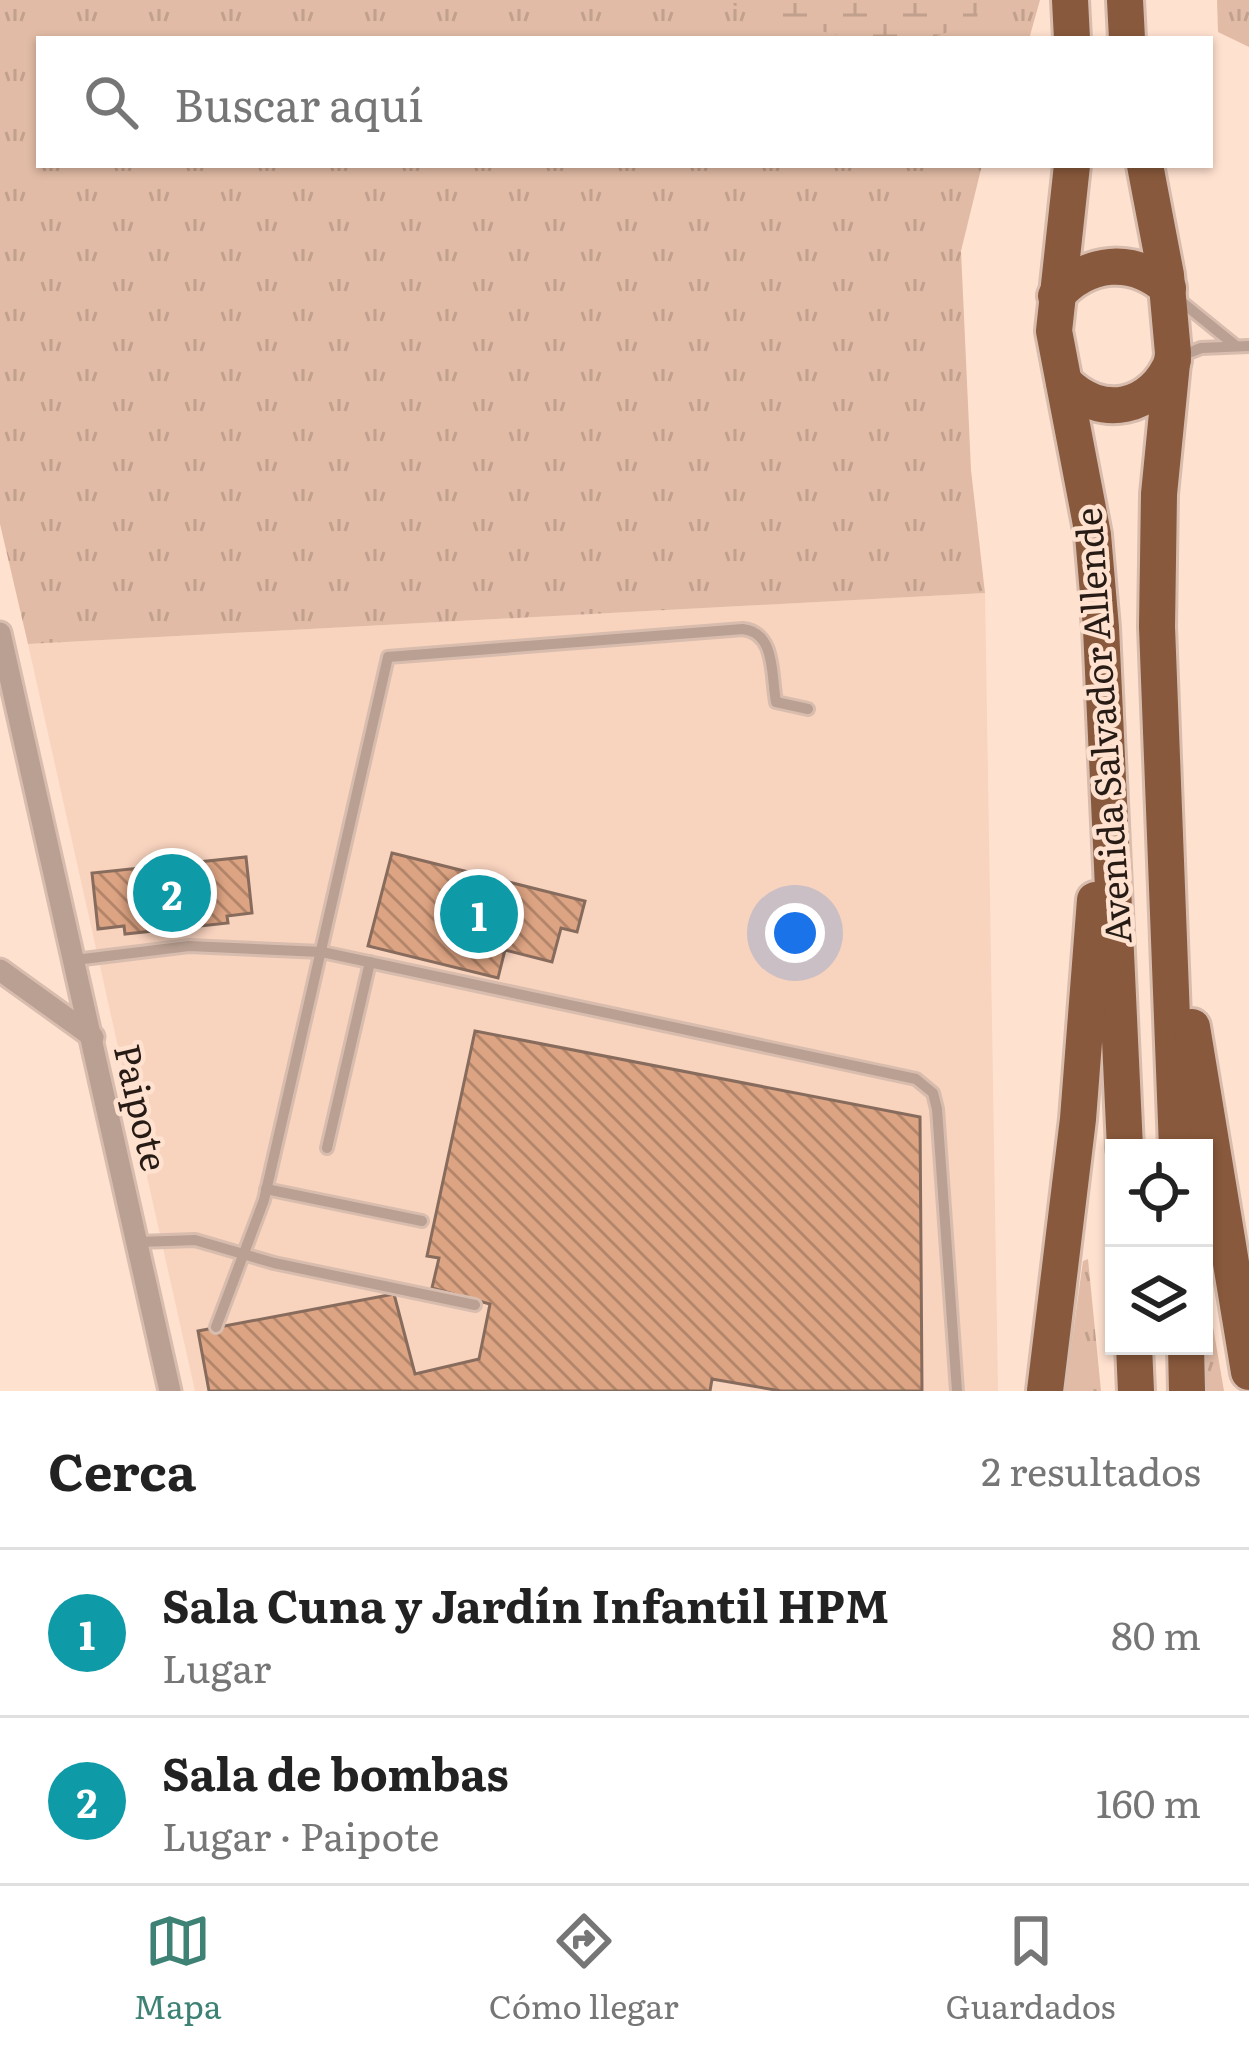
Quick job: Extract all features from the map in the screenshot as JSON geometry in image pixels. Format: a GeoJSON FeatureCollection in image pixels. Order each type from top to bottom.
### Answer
{"type":"FeatureCollection","features":[{"type":"Feature","properties":{"kind":"highway"},"geometry":{"type":"LineString","coordinates":[[1070,0],[1072,36]]}},
{"type":"Feature","properties":{"kind":"highway"},"geometry":{"type":"LineString","coordinates":[[1125,0],[1127,36]]}},
{"type":"Feature","properties":{"kind":"highway","name":"Avenida Salvador Allende"},"geometry":{"type":"LineString","coordinates":[[1072,168],[1055,344],[1093,535],[1125,1139]]}},
{"type":"Feature","properties":{"kind":"highway","name":"Avenida Salvador Allende"},"geometry":{"type":"LineString","coordinates":[[1146,168],[1168,288],[1187,354],[1158,540],[1177,1139]]}},
{"type":"Feature","properties":{"kind":"highway"},"geometry":{"type":"LineString","coordinates":[[1056,296],[1078,276],[1107,266],[1134,268],[1168,288]]}},
{"type":"Feature","properties":{"kind":"highway"},"geometry":{"type":"LineString","coordinates":[[1064,382],[1096,404],[1122,406],[1160,386],[1187,354]]}},
{"type":"Feature","properties":{"kind":"highway"},"geometry":{"type":"LineString","coordinates":[[1045,1391],[1078,1119],[1107,740]]}},
{"type":"Feature","properties":{"kind":"highway"},"geometry":{"type":"LineString","coordinates":[[1165,862],[1249,1372]]}},
{"type":"Feature","properties":{"kind":"highway"},"geometry":{"type":"LineString","coordinates":[[1134,1355],[1136,1391]]}},
{"type":"Feature","properties":{"kind":"highway"},"geometry":{"type":"LineString","coordinates":[[1186,1355],[1187,1391]]}},
{"type":"Feature","properties":{"kind":"street","name":"Paipote"},"geometry":{"type":"LineString","coordinates":[[0,633],[170,1391]]}},
{"type":"Feature","properties":{"kind":"street"},"geometry":{"type":"LineString","coordinates":[[0,970],[93,1037]]}},
{"type":"Feature","properties":{"kind":"lane"},"geometry":{"type":"LineString","coordinates":[[1168,288],[1200,320],[1243,346]]}},
{"type":"Feature","properties":{"kind":"lane"},"geometry":{"type":"LineString","coordinates":[[1200,320],[1187,354],[1243,346]]}},
{"type":"Feature","properties":{"kind":"lane"},"geometry":{"type":"LineString","coordinates":[[216,1327],[266,1189],[388,657],[743,628],[755,630],[768,643],[776,702],[808,709]]}},
{"type":"Feature","properties":{"kind":"lane"},"geometry":{"type":"LineString","coordinates":[[76,960],[189,946],[322,952],[926,1084],[937,1109],[958,1391]]}},
{"type":"Feature","properties":{"kind":"lane"},"geometry":{"type":"LineString","coordinates":[[327,1148],[370,962]]}},
{"type":"Feature","properties":{"kind":"lane"},"geometry":{"type":"LineString","coordinates":[[266,1189],[422,1221]]}},
{"type":"Feature","properties":{"kind":"lane"},"geometry":{"type":"LineString","coordinates":[[139,1242],[177,1238],[475,1305]]}},
{"type":"Feature","properties":{"kind":"shaded area"},"geometry":{"type":"Polygon","coordinates":[[[985,593],[998,1391],[195,1391],[28,644],[985,593]]]}},
{"type":"Feature","properties":{"kind":"green space"},"geometry":{"type":"Polygon","coordinates":[[[0,0],[1040,0],[1030,36],[36,36],[36,168],[981,168],[961,251],[971,470],[985,593],[28,644],[0,524],[0,0]]]}},
{"type":"Feature","properties":{"kind":"green space"},"geometry":{"type":"Polygon","coordinates":[[[716,0],[979,0],[977,19],[937,36],[842,36],[716,0]]]}},
{"type":"Feature","properties":{"kind":"green space"},"geometry":{"type":"Polygon","coordinates":[[[1217,0],[1249,0],[1249,47],[1218,32],[1217,0]]]}},
{"type":"Feature","properties":{"kind":"green space"},"geometry":{"type":"Polygon","coordinates":[[[1088,1259],[1101,1391],[1065,1391],[1083,1261],[1088,1259]]]}},
{"type":"Feature","properties":{"kind":"green space"},"geometry":{"type":"Polygon","coordinates":[[[1213,1327],[1224,1391],[1196,1391],[1202,1355],[1213,1355],[1213,1327]]]}},
{"type":"Feature","properties":{"kind":"building"},"geometry":{"type":"Polygon","coordinates":[[[392,853],[585,901],[577,932],[561,928],[552,962],[505,950],[498,978],[368,946],[392,853]]]}},
{"type":"Feature","properties":{"kind":"building"},"geometry":{"type":"Polygon","coordinates":[[[246,857],[252,913],[227,916],[228,923],[125,934],[124,926],[98,929],[92,873],[246,857]]]}},
{"type":"Feature","properties":{"kind":"building"},"geometry":{"type":"Polygon","coordinates":[[[475,1031],[920,1117],[922,1391],[781,1391],[712,1379],[710,1391],[209,1391],[198,1331],[394,1294],[415,1374],[479,1359],[490,1304],[432,1288],[439,1258],[427,1256],[475,1031]]]}},
{"type":"Feature","properties":{"kind":"place","name":"Sala de bombas"},"geometry":{"type":"Point","coordinates":[172,893]}},
{"type":"Feature","properties":{"kind":"place","name":"Sala Cuna y Jardín Infantil HPM"},"geometry":{"type":"Point","coordinates":[479,914]}}]}
